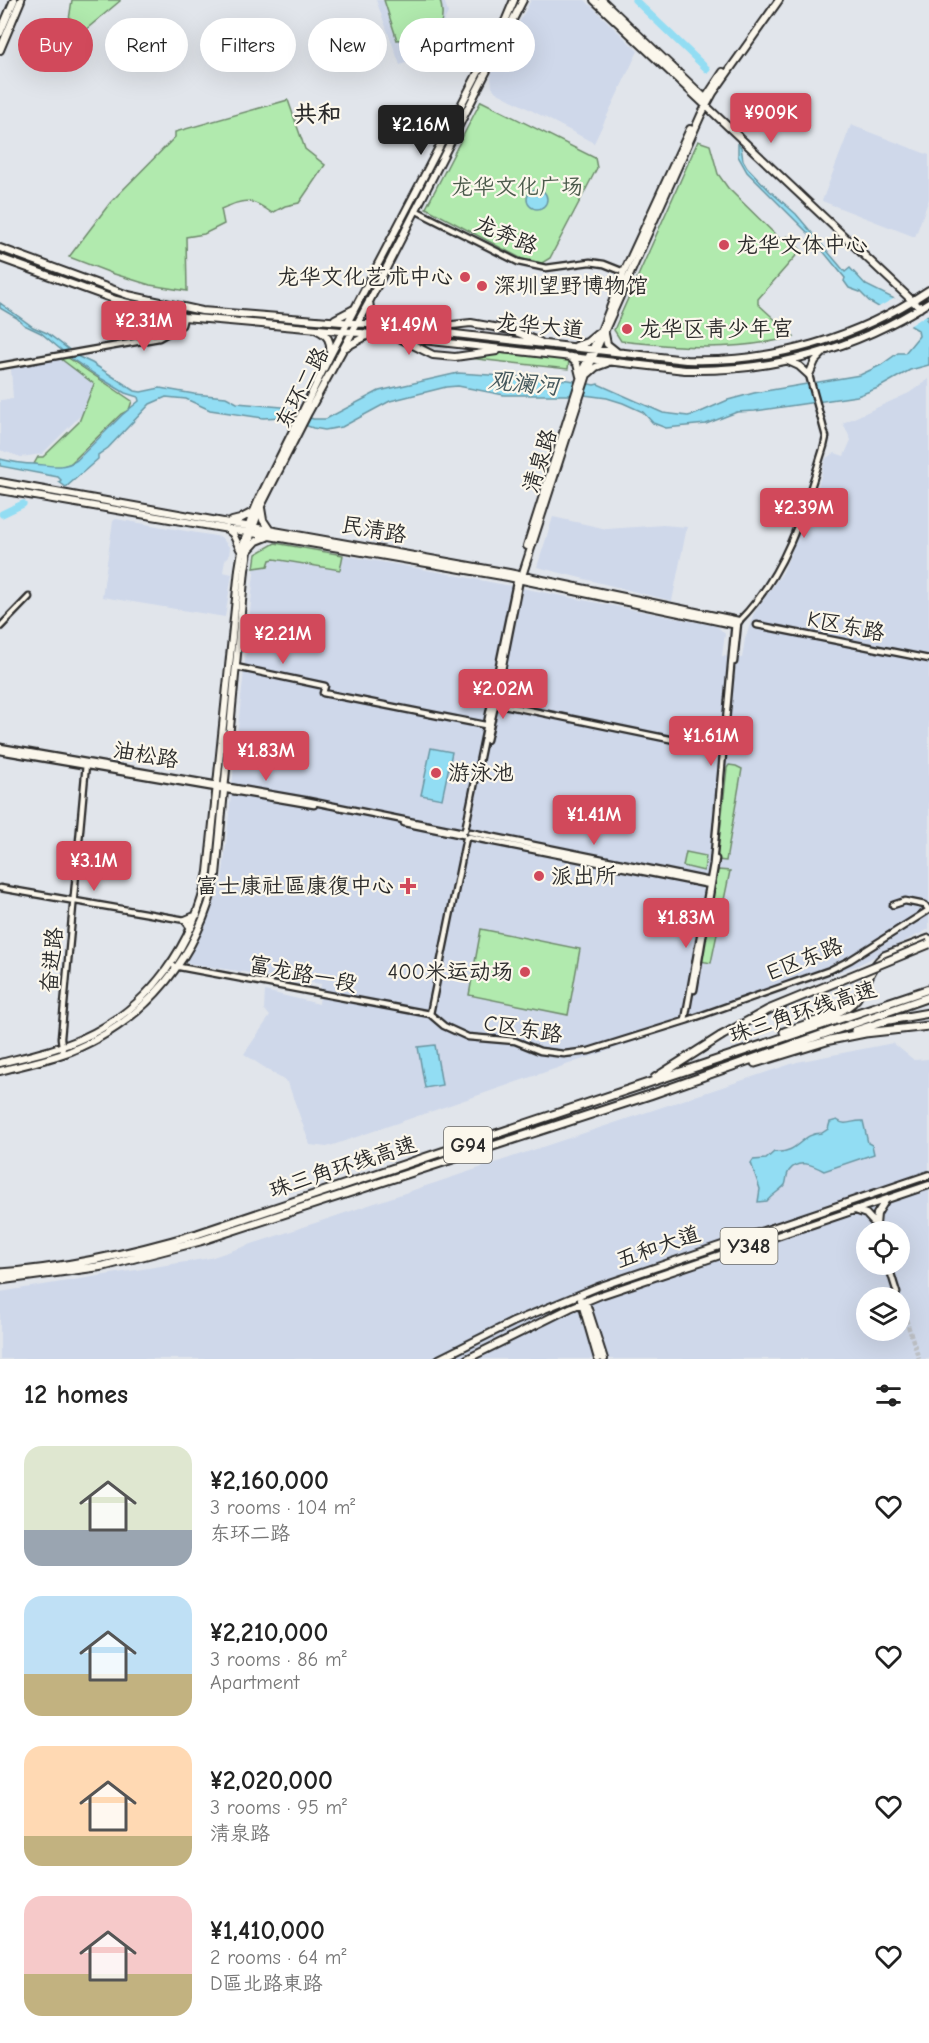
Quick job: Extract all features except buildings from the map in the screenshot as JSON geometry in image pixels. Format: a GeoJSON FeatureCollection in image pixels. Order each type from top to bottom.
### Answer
{"type":"FeatureCollection","features":[{"type":"Feature","properties":{"kind":"highway"},"geometry":{"type":"LineString","coordinates":[[700,1065],[845,1009],[857,999],[878,960],[929,939]]}},
{"type":"Feature","properties":{"kind":"highway"},"geometry":{"type":"LineString","coordinates":[[636,1088],[768,1010],[929,944]]}},
{"type":"Feature","properties":{"kind":"highway","name":"珠三角环线高速"},"geometry":{"type":"LineString","coordinates":[[0,1273],[95,1260],[187,1237],[929,988]]}},
{"type":"Feature","properties":{"kind":"highway","name":"珠三角环线高速"},"geometry":{"type":"LineString","coordinates":[[0,1280],[104,1266],[200,1241],[650,1095],[929,997]]}},
{"type":"Feature","properties":{"kind":"highway"},"geometry":{"type":"LineString","coordinates":[[650,1095],[877,1024],[910,1015],[929,1013]]}},
{"type":"Feature","properties":{"kind":"highway"},"geometry":{"type":"LineString","coordinates":[[830,1040],[885,1030],[929,1026]]}},
{"type":"Feature","properties":{"kind":"main road"},"geometry":{"type":"LineString","coordinates":[[0,33],[14,0]]}},
{"type":"Feature","properties":{"kind":"main road"},"geometry":{"type":"LineString","coordinates":[[0,50],[21,0]]}},
{"type":"Feature","properties":{"kind":"main road","name":"东环二路"},"geometry":{"type":"LineString","coordinates":[[306,412],[330,356],[514,0]]}},
{"type":"Feature","properties":{"kind":"main road","name":"东环二路"},"geometry":{"type":"LineString","coordinates":[[220,787],[244,554],[253,512],[306,412],[370,300],[523,0]]}},
{"type":"Feature","properties":{"kind":"main road"},"geometry":{"type":"LineString","coordinates":[[594,0],[706,102]]}},
{"type":"Feature","properties":{"kind":"main road"},"geometry":{"type":"LineString","coordinates":[[602,0],[912,301],[922,306]]}},
{"type":"Feature","properties":{"kind":"main road","name":"清泉路"},"geometry":{"type":"LineString","coordinates":[[603,330],[624,272],[706,102],[774,0]]}},
{"type":"Feature","properties":{"kind":"main road","name":"清泉路"},"geometry":{"type":"LineString","coordinates":[[519,577],[583,377],[603,330],[706,102],[779,0]]}},
{"type":"Feature","properties":{"kind":"main road","name":"龙华大道"},"geometry":{"type":"LineString","coordinates":[[0,248],[118,291],[169,304],[230,314],[348,322],[686,360],[722,361],[754,358],[816,344],[879,319],[929,290]]}},
{"type":"Feature","properties":{"kind":"main road","name":"龙华大道"},"geometry":{"type":"LineString","coordinates":[[0,258],[116,300],[184,317],[396,336],[704,371],[762,366],[825,351],[886,327],[922,306]]}},
{"type":"Feature","properties":{"kind":"main road"},"geometry":{"type":"LineString","coordinates":[[370,300],[371,316],[382,326]]}},
{"type":"Feature","properties":{"kind":"main road"},"geometry":{"type":"LineString","coordinates":[[329,321],[344,316],[357,306]]}},
{"type":"Feature","properties":{"kind":"main road"},"geometry":{"type":"LineString","coordinates":[[411,329],[471,323],[500,327],[546,345]]}},
{"type":"Feature","properties":{"kind":"main road"},"geometry":{"type":"LineString","coordinates":[[314,328],[324,333],[329,339],[330,356]]}},
{"type":"Feature","properties":{"kind":"main road"},"geometry":{"type":"LineString","coordinates":[[573,348],[587,342],[603,330],[607,344],[620,353]]}},
{"type":"Feature","properties":{"kind":"main road"},"geometry":{"type":"LineString","coordinates":[[343,349],[360,338],[374,334]]}},
{"type":"Feature","properties":{"kind":"main road"},"geometry":{"type":"LineString","coordinates":[[396,336],[433,355],[455,357],[507,349]]}},
{"type":"Feature","properties":{"kind":"main road"},"geometry":{"type":"LineString","coordinates":[[788,361],[800,366],[810,375],[815,361],[825,351]]}},
{"type":"Feature","properties":{"kind":"main road"},"geometry":{"type":"LineString","coordinates":[[569,356],[578,364],[583,377],[596,367],[611,362]]}},
{"type":"Feature","properties":{"kind":"main road","name":"东环二路"},"geometry":{"type":"LineString","coordinates":[[250,529],[296,431]]}},
{"type":"Feature","properties":{"kind":"main road","name":"民清路"},"geometry":{"type":"LineString","coordinates":[[0,482],[519,577],[736,623]]}},
{"type":"Feature","properties":{"kind":"main road","name":"民清路"},"geometry":{"type":"LineString","coordinates":[[0,490],[227,525]]}},
{"type":"Feature","properties":{"kind":"main road"},"geometry":{"type":"LineString","coordinates":[[253,512],[227,525],[244,554],[269,533],[263,520],[261,506]]}},
{"type":"Feature","properties":{"kind":"main road","name":"东环二路"},"geometry":{"type":"LineString","coordinates":[[220,787],[237,667],[244,554]]}},
{"type":"Feature","properties":{"kind":"main road"},"geometry":{"type":"LineString","coordinates":[[0,1063],[62,1050],[95,1032],[128,1010],[170,966],[191,928],[205,891],[220,787]]}},
{"type":"Feature","properties":{"kind":"main road"},"geometry":{"type":"LineString","coordinates":[[0,1071],[92,1041],[120,1025],[148,1002],[178,967],[198,929],[212,893],[218,853],[220,787]]}},
{"type":"Feature","properties":{"kind":"main road"},"geometry":{"type":"LineString","coordinates":[[191,928],[184,920],[196,915]]}},
{"type":"Feature","properties":{"kind":"main road","name":"五和大道"},"geometry":{"type":"LineString","coordinates":[[438,1359],[513,1322],[581,1294],[736,1239],[929,1175]]}},
{"type":"Feature","properties":{"kind":"main road","name":"五和大道"},"geometry":{"type":"LineString","coordinates":[[467,1359],[601,1295],[929,1185]]}},
{"type":"Feature","properties":{"kind":"main road"},"geometry":{"type":"LineString","coordinates":[[878,1221],[879,1208],[887,1200]]}},
{"type":"Feature","properties":{"kind":"main road"},"geometry":{"type":"LineString","coordinates":[[855,1210],[866,1214],[872,1221]]}},
{"type":"Feature","properties":{"kind":"main road"},"geometry":{"type":"LineString","coordinates":[[736,1239],[740,1249]]}},
{"type":"Feature","properties":{"kind":"main road"},"geometry":{"type":"LineString","coordinates":[[581,1294],[598,1359]]}},
{"type":"Feature","properties":{"kind":"main road"},"geometry":{"type":"LineString","coordinates":[[589,1320],[593,1306],[601,1295]]}},
{"type":"Feature","properties":{"kind":"main road"},"geometry":{"type":"LineString","coordinates":[[570,1308],[581,1312],[589,1320],[604,1359]]}},
{"type":"Feature","properties":{"kind":"street","name":"龙奔路"},"geometry":{"type":"LineString","coordinates":[[415,210],[518,262],[546,268],[582,262],[598,262],[624,272]]}},
{"type":"Feature","properties":{"kind":"street"},"geometry":{"type":"LineString","coordinates":[[0,366],[159,338],[182,325],[184,317]]}},
{"type":"Feature","properties":{"kind":"street"},"geometry":{"type":"LineString","coordinates":[[711,883],[736,623],[778,572],[803,512],[825,446],[826,437],[810,375]]}},
{"type":"Feature","properties":{"kind":"street","name":"清泉路"},"geometry":{"type":"LineString","coordinates":[[430,1014],[519,577]]}},
{"type":"Feature","properties":{"kind":"street"},"geometry":{"type":"LineString","coordinates":[[0,627],[29,597]]}},
{"type":"Feature","properties":{"kind":"street"},"geometry":{"type":"LineString","coordinates":[[687,1020],[711,883],[736,623]]}},
{"type":"Feature","properties":{"kind":"street","name":"K区东路"},"geometry":{"type":"LineString","coordinates":[[757,626],[929,659]]}},
{"type":"Feature","properties":{"kind":"street"},"geometry":{"type":"LineString","coordinates":[[237,667],[325,686],[323,693],[489,726]]}},
{"type":"Feature","properties":{"kind":"street"},"geometry":{"type":"LineString","coordinates":[[494,703],[723,750]]}},
{"type":"Feature","properties":{"kind":"street","name":"油松路"},"geometry":{"type":"LineString","coordinates":[[0,749],[371,815],[711,883]]}},
{"type":"Feature","properties":{"kind":"street","name":"奋进路"},"geometry":{"type":"LineString","coordinates":[[62,1050],[86,763]]}},
{"type":"Feature","properties":{"kind":"street"},"geometry":{"type":"LineString","coordinates":[[0,888],[184,920]]}},
{"type":"Feature","properties":{"kind":"street"},"geometry":{"type":"LineString","coordinates":[[893,904],[905,901],[925,905],[929,910]]}},
{"type":"Feature","properties":{"kind":"street","name":"E区东路"},"geometry":{"type":"LineString","coordinates":[[687,1020],[830,970],[850,960],[929,910]]}},
{"type":"Feature","properties":{"kind":"street","name":"富龙路一段"},"geometry":{"type":"LineString","coordinates":[[170,966],[430,1014]]}},
{"type":"Feature","properties":{"kind":"street","name":"C区东路"},"geometry":{"type":"LineString","coordinates":[[430,1014],[444,1026],[468,1037],[515,1041],[540,1052],[564,1054],[589,1051],[687,1020]]}},
{"type":"Feature","properties":{"kind":"shaded area"},"geometry":{"type":"Polygon","coordinates":[[[376,0],[444,0],[448,13],[445,18],[399,18],[399,62],[387,30],[387,18],[383,18],[376,0]]]}},
{"type":"Feature","properties":{"kind":"shaded area"},"geometry":{"type":"Polygon","coordinates":[[[531,0],[585,0],[638,51],[594,143],[496,92],[492,87],[493,72],[535,72],[535,18],[521,18],[531,0]]]}},
{"type":"Feature","properties":{"kind":"shaded area"},"geometry":{"type":"Polygon","coordinates":[[[851,125],[929,155],[929,199],[915,237],[822,201],[851,125]]]}},
{"type":"Feature","properties":{"kind":"shaded area"},"geometry":{"type":"Polygon","coordinates":[[[61,359],[94,383],[82,414],[42,454],[21,457],[0,450],[0,400],[13,399],[11,368],[61,359]]]}},
{"type":"Feature","properties":{"kind":"shaded area"},"geometry":{"type":"Polygon","coordinates":[[[929,379],[929,929],[858,965],[327,1147],[310,1145],[288,1083],[244,1054],[270,1016],[264,1009],[265,991],[319,1004],[321,984],[186,963],[222,882],[256,554],[275,543],[717,626],[725,634],[722,656],[742,658],[745,639],[754,613],[783,572],[818,486],[826,458],[835,453],[844,456],[851,440],[843,423],[909,393],[929,379]]]}},
{"type":"Feature","properties":{"kind":"shaded area"},"geometry":{"type":"Polygon","coordinates":[[[553,517],[607,529],[663,525],[687,527],[672,601],[537,567],[553,517]]]}},
{"type":"Feature","properties":{"kind":"shaded area"},"geometry":{"type":"Polygon","coordinates":[[[116,519],[221,537],[230,548],[223,572],[232,574],[225,617],[102,597],[113,521],[116,519]]]}},
{"type":"Feature","properties":{"kind":"shaded area"},"geometry":{"type":"Polygon","coordinates":[[[893,1043],[914,1060],[929,1059],[929,1359],[0,1359],[0,1292],[210,1258],[797,1062],[893,1043]]]}},
{"type":"Feature","properties":{"kind":"green space"},"geometry":{"type":"Polygon","coordinates":[[[72,0],[120,0],[93,24],[93,18],[69,18],[72,0]]]}},
{"type":"Feature","properties":{"kind":"green space"},"geometry":{"type":"Polygon","coordinates":[[[384,0],[440,0],[442,18],[399,18],[399,40],[397,40],[384,0]]]}},
{"type":"Feature","properties":{"kind":"green space"},"geometry":{"type":"Polygon","coordinates":[[[288,100],[305,149],[325,165],[299,203],[285,206],[272,213],[253,202],[236,203],[221,209],[224,224],[204,234],[186,237],[187,291],[150,285],[69,257],[110,203],[175,137],[175,132],[288,100]]]}},
{"type":"Feature","properties":{"kind":"green space","name":"龙华文化广场"},"geometry":{"type":"Polygon","coordinates":[[[481,101],[595,158],[597,168],[550,258],[542,263],[522,259],[426,208],[481,101]]]}},
{"type":"Feature","properties":{"kind":"green space","name":"龙华文体中心"},"geometry":{"type":"Polygon","coordinates":[[[698,141],[710,145],[718,174],[728,188],[782,241],[787,236],[801,250],[758,299],[758,304],[794,337],[750,345],[687,347],[621,341],[614,330],[698,141]]]}},
{"type":"Feature","properties":{"kind":"green space"},"geometry":{"type":"Polygon","coordinates":[[[499,353],[569,360],[568,369],[468,358],[499,353]]]}},
{"type":"Feature","properties":{"kind":"green space"},"geometry":{"type":"Polygon","coordinates":[[[67,357],[132,401],[129,410],[121,414],[70,464],[56,468],[34,464],[38,457],[43,457],[79,422],[94,384],[61,359],[67,357]]]}},
{"type":"Feature","properties":{"kind":"green space"},"geometry":{"type":"Polygon","coordinates":[[[275,543],[343,555],[340,570],[274,559],[270,560],[268,566],[254,568],[256,554],[275,543]]]}},
{"type":"Feature","properties":{"kind":"green space"},"geometry":{"type":"Polygon","coordinates":[[[729,765],[742,769],[726,861],[717,860],[729,765]]]}},
{"type":"Feature","properties":{"kind":"green space"},"geometry":{"type":"Polygon","coordinates":[[[686,852],[706,856],[704,871],[683,866],[686,852]]]}},
{"type":"Feature","properties":{"kind":"green space"},"geometry":{"type":"Polygon","coordinates":[[[718,870],[730,871],[711,963],[700,961],[718,870]]]}},
{"type":"Feature","properties":{"kind":"green space","name":"400米运动场"},"geometry":{"type":"Polygon","coordinates":[[[481,929],[580,949],[568,1015],[469,995],[481,929]]]}},
{"type":"Feature","properties":{"kind":"water","name":"观澜河"},"geometry":{"type":"Polygon","coordinates":[[[738,144],[747,167],[796,214],[845,272],[850,268],[866,285],[929,316],[927,319],[929,322],[929,365],[910,370],[878,388],[857,396],[737,412],[706,424],[666,428],[653,423],[643,412],[607,398],[584,395],[504,395],[458,386],[390,401],[342,427],[325,430],[282,417],[263,418],[210,410],[186,399],[166,397],[150,404],[108,448],[98,455],[98,459],[66,487],[59,482],[61,480],[58,477],[0,466],[0,459],[56,466],[71,463],[77,460],[139,401],[138,397],[125,393],[72,359],[41,333],[24,325],[0,308],[0,303],[79,357],[135,391],[160,388],[226,397],[237,403],[282,407],[313,419],[326,419],[379,391],[458,373],[598,384],[663,413],[688,416],[728,400],[754,393],[860,375],[881,365],[898,353],[905,353],[919,336],[918,330],[870,302],[860,292],[849,288],[844,281],[845,278],[809,234],[747,172],[738,156],[738,144]]]}},
{"type":"Feature","properties":{"kind":"water"},"geometry":{"type":"Polygon","coordinates":[[[537,189],[544,192],[547,199],[544,206],[537,209],[530,206],[527,199],[530,192],[537,189]]]}},
{"type":"Feature","properties":{"kind":"water","name":"游泳池"},"geometry":{"type":"Polygon","coordinates":[[[431,748],[452,752],[442,799],[421,795],[431,748]]]}},
{"type":"Feature","properties":{"kind":"water"},"geometry":{"type":"Polygon","coordinates":[[[435,1045],[442,1085],[425,1088],[418,1047],[435,1045]]]}},
{"type":"Feature","properties":{"kind":"water"},"geometry":{"type":"Polygon","coordinates":[[[837,1120],[846,1123],[863,1121],[868,1143],[872,1145],[874,1154],[824,1171],[810,1165],[797,1165],[787,1174],[784,1187],[767,1201],[758,1202],[760,1189],[751,1163],[753,1160],[766,1159],[774,1152],[789,1150],[809,1136],[822,1133],[828,1129],[830,1122],[837,1120]]]}},
{"type":"Feature","properties":{"kind":"pier"},"geometry":{"type":"Polygon","coordinates":[[[895,298],[928,314],[908,327],[875,309],[895,298]]]}},
{"type":"Feature","properties":{"kind":"waterway"},"geometry":{"type":"LineString","coordinates":[[635,0],[707,69]]}},
{"type":"Feature","properties":{"kind":"waterway"},"geometry":{"type":"LineString","coordinates":[[2,514],[23,504]]}},
{"type":"Feature","properties":{"kind":"tunnel"},"geometry":{"type":"LineString","coordinates":[[910,1332],[919,1359]]}},
{"type":"Feature","properties":{"kind":"place","name":"龙华文体中心"},"geometry":{"type":"Point","coordinates":[724,245]}},
{"type":"Feature","properties":{"kind":"place","name":"龙华文化艺术中心"},"geometry":{"type":"Point","coordinates":[465,277]}},
{"type":"Feature","properties":{"kind":"place","name":"深圳望野博物馆"},"geometry":{"type":"Point","coordinates":[482,286]}},
{"type":"Feature","properties":{"kind":"place","name":"龙华区青少年宫"},"geometry":{"type":"Point","coordinates":[627,329]}},
{"type":"Feature","properties":{"kind":"place","name":"游泳池"},"geometry":{"type":"Point","coordinates":[436,773]}},
{"type":"Feature","properties":{"kind":"place","name":"派出所"},"geometry":{"type":"Point","coordinates":[539,876]}},
{"type":"Feature","properties":{"kind":"place","name":"富士康社區康復中心"},"geometry":{"type":"Point","coordinates":[408,886]}},
{"type":"Feature","properties":{"kind":"place","name":"400米运动场"},"geometry":{"type":"Point","coordinates":[525,972]}},
{"type":"Feature","properties":{"kind":"district","name":"共和"},"geometry":{"type":"Point","coordinates":[317,114]}}]}
